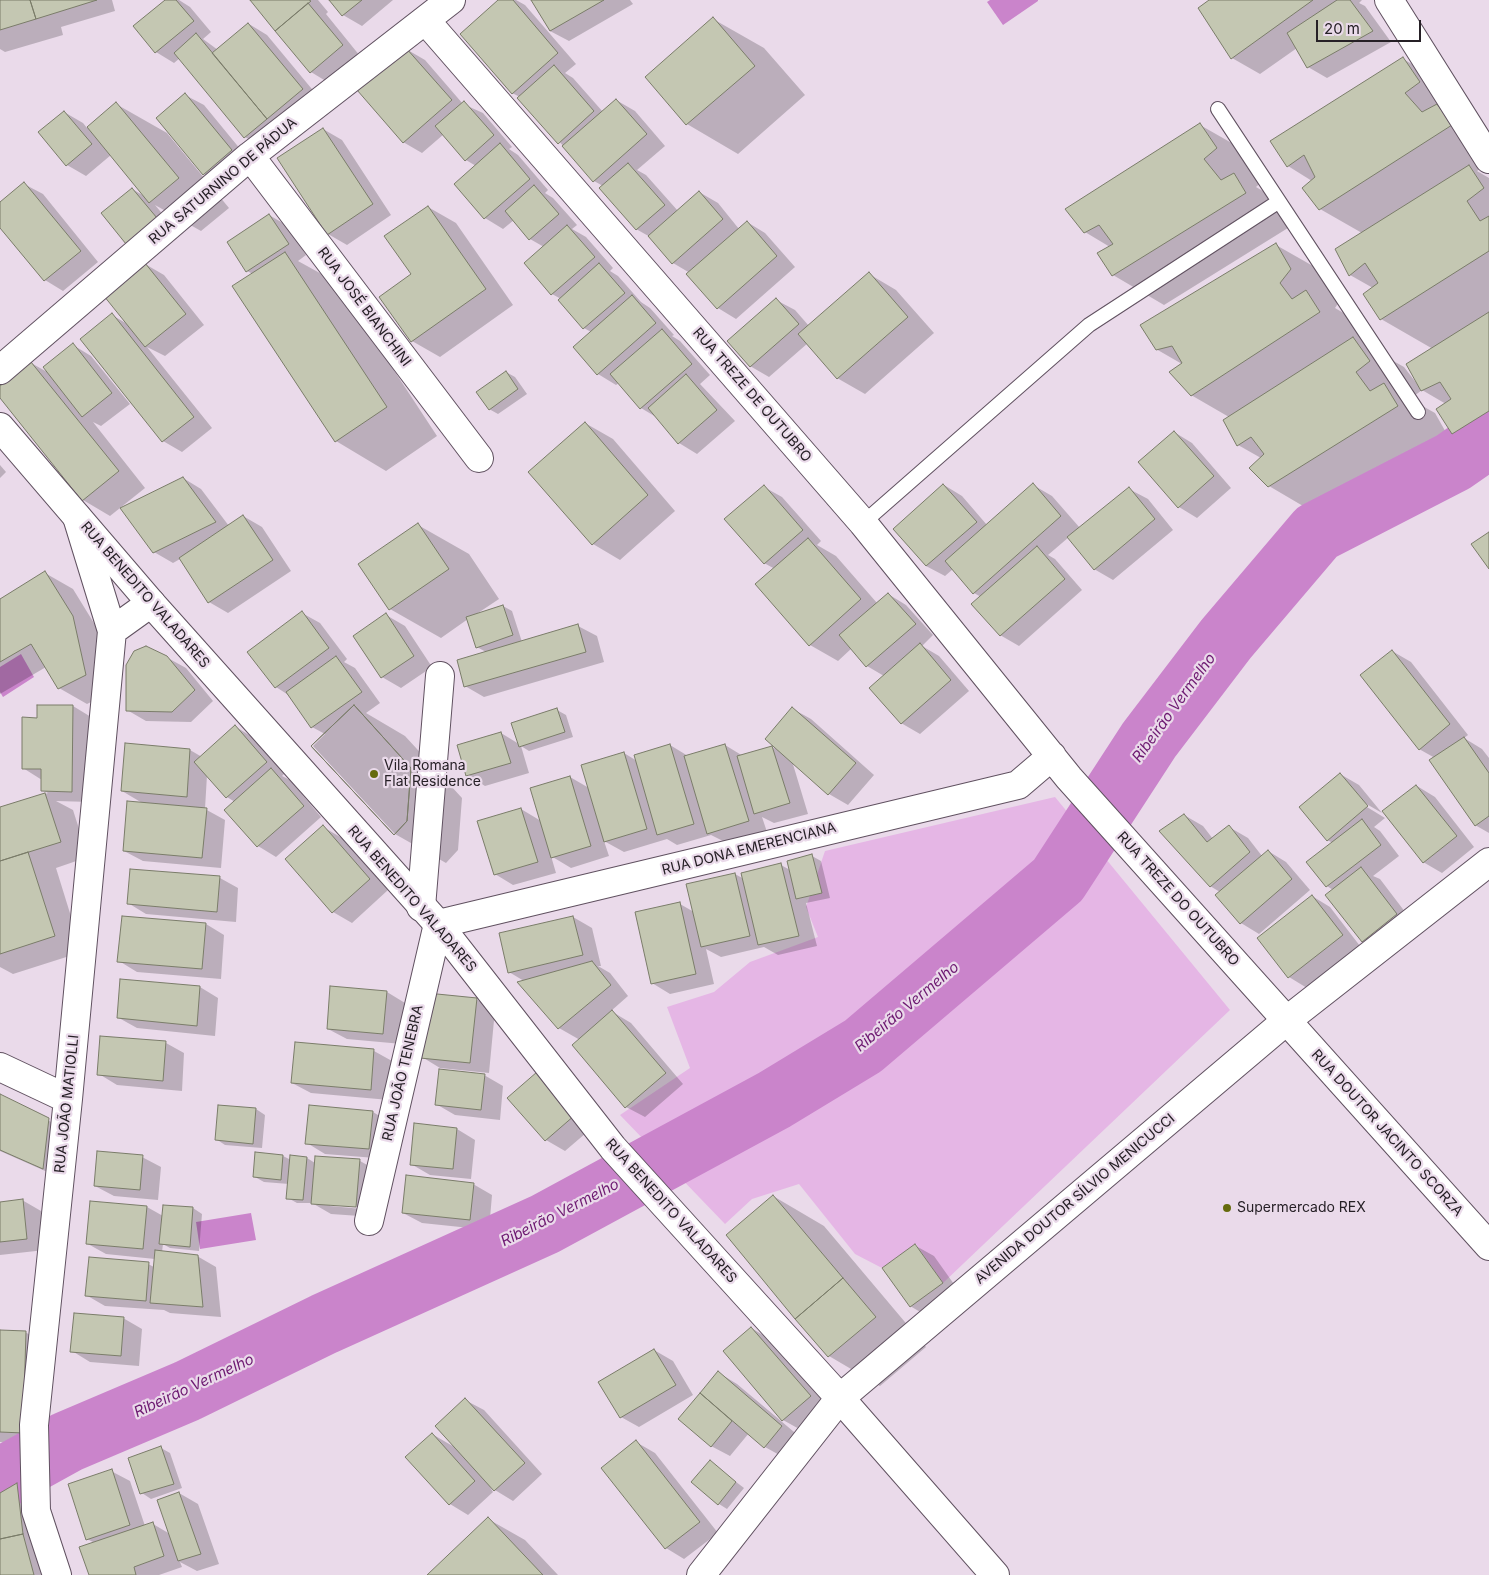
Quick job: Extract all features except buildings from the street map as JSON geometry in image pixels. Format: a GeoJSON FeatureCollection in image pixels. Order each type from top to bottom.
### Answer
{"type":"FeatureCollection","features":[{"type":"Feature","properties":{"kind":"street","name":"RUA SATURNINO DE PÁDUA"},"geometry":{"type":"LineString","coordinates":[[0,370],[250,156],[451,0]]}},
{"type":"Feature","properties":{"kind":"street"},"geometry":{"type":"LineString","coordinates":[[1389,0],[1489,159]]}},
{"type":"Feature","properties":{"kind":"street","name":"RUA TREZE DE OUTUBRO"},"geometry":{"type":"LineString","coordinates":[[426,21],[863,523],[1069,778]]}},
{"type":"Feature","properties":{"kind":"street","name":"RUA JOSÉ BIANCHINI"},"geometry":{"type":"LineString","coordinates":[[250,156],[479,458]]}},
{"type":"Feature","properties":{"kind":"street","name":"RUA BENEDITO VALADARES"},"geometry":{"type":"LineString","coordinates":[[0,427],[151,603],[430,916],[613,1148],[840,1398],[996,1575]]}},
{"type":"Feature","properties":{"kind":"street","name":"RUA JOÃO MATIOLLI"},"geometry":{"type":"LineString","coordinates":[[57,1575],[36,1511],[34,1425],[68,1099],[112,631],[77,517]]}},
{"type":"Feature","properties":{"kind":"street"},"geometry":{"type":"LineString","coordinates":[[112,631],[151,603]]}},
{"type":"Feature","properties":{"kind":"street","name":"RUA JOÃO TENEBRA"},"geometry":{"type":"LineString","coordinates":[[369,1221],[430,916],[440,676]]}},
{"type":"Feature","properties":{"kind":"street","name":"RUA DONA EMERENCIANA"},"geometry":{"type":"LineString","coordinates":[[430,916],[1018,785],[1052,756]]}},
{"type":"Feature","properties":{"kind":"street","name":"RUA TREZE DO OUTUBRO"},"geometry":{"type":"LineString","coordinates":[[1069,778],[1286,1021]]}},
{"type":"Feature","properties":{"kind":"street","name":"AVENIDA DOUTOR SÍLVIO MENICUCCI"},"geometry":{"type":"LineString","coordinates":[[701,1575],[840,1398],[1286,1021],[1489,862]]}},
{"type":"Feature","properties":{"kind":"street","name":"RUA DOUTOR JACINTO SCORZA"},"geometry":{"type":"LineString","coordinates":[[1286,1021],[1489,1246]]}},
{"type":"Feature","properties":{"kind":"street"},"geometry":{"type":"LineString","coordinates":[[0,1067],[68,1099]]}},
{"type":"Feature","properties":{"kind":"lane"},"geometry":{"type":"LineString","coordinates":[[1218,109],[1418,412]]}},
{"type":"Feature","properties":{"kind":"lane"},"geometry":{"type":"LineString","coordinates":[[863,523],[1089,325],[1278,202]]}},
{"type":"Feature","properties":{"kind":"shaded area"},"geometry":{"type":"Polygon","coordinates":[[[990,0],[1038,1],[1003,25],[987,2],[990,0]]]}},
{"type":"Feature","properties":{"kind":"shaded area"},"geometry":{"type":"Polygon","coordinates":[[[21,654],[34,677],[3,697],[0,692],[0,667],[21,654]]]}},
{"type":"Feature","properties":{"kind":"shaded area"},"geometry":{"type":"Polygon","coordinates":[[[1055,797],[1230,1010],[943,1283],[916,1244],[882,1268],[855,1254],[799,1184],[752,1199],[725,1224],[620,1115],[690,1068],[667,1007],[714,992],[750,962],[818,937],[806,907],[825,851],[1055,797]]]}},
{"type":"Feature","properties":{"kind":"shaded area"},"geometry":{"type":"Polygon","coordinates":[[[251,1213],[256,1240],[200,1249],[196,1222],[251,1213]]]}},
{"type":"Feature","properties":{"kind":"waterway","name":"Ribeirão Vermelho"},"geometry":{"type":"LineString","coordinates":[[0,1479],[67,1442],[187,1391],[324,1324],[545,1224],[774,1100],[863,1046],[1058,880],[1149,740],[1226,639],[1317,532],[1453,462],[1489,437]]}},
{"type":"Feature","properties":{"kind":"place","name":"Vila Romana Flat Residence"},"geometry":{"type":"Point","coordinates":[374,774]}},
{"type":"Feature","properties":{"kind":"place","name":"Supermercado REX"},"geometry":{"type":"Point","coordinates":[1227,1208]}}]}
